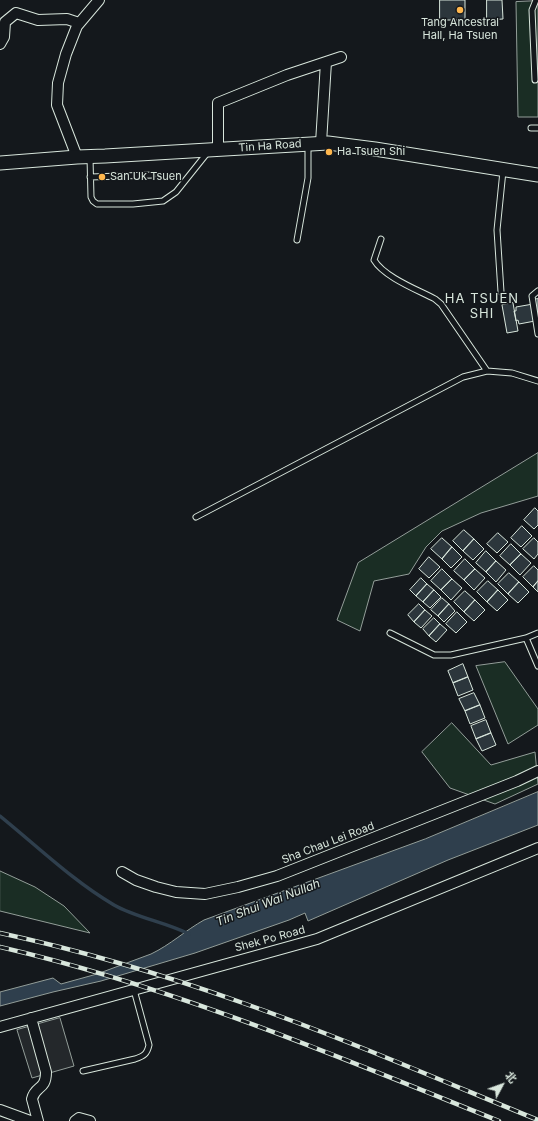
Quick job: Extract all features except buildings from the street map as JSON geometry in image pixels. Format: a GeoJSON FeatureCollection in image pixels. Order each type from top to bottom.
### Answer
{"type":"FeatureCollection","features":[{"type":"Feature","properties":{"kind":"street"},"geometry":{"type":"LineString","coordinates":[[84,157],[57,105],[58,83],[66,54],[79,23],[93,2]]}},
{"type":"Feature","properties":{"kind":"street"},"geometry":{"type":"LineString","coordinates":[[0,44],[4,37],[5,22],[16,13],[38,20],[67,19],[79,23]]}},
{"type":"Feature","properties":{"kind":"street"},"geometry":{"type":"LineString","coordinates":[[214,149],[218,103],[287,75],[341,58]]}},
{"type":"Feature","properties":{"kind":"street"},"geometry":{"type":"LineString","coordinates":[[321,143],[326,62]]}},
{"type":"Feature","properties":{"kind":"street","name":"Tin Ha Road"},"geometry":{"type":"LineString","coordinates":[[0,163],[321,143],[346,144],[538,175]]}},
{"type":"Feature","properties":{"kind":"street","name":"Sha Chau Lei Road"},"geometry":{"type":"LineString","coordinates":[[122,872],[136,880],[176,892],[205,894],[238,887],[277,876],[503,787],[538,771]]}},
{"type":"Feature","properties":{"kind":"street","name":"Shek Po Road"},"geometry":{"type":"LineString","coordinates":[[0,1027],[317,939],[538,848]]}},
{"type":"Feature","properties":{"kind":"street"},"geometry":{"type":"LineString","coordinates":[[31,1018],[46,1072],[46,1080],[42,1087],[35,1091],[32,1098],[38,1121]]}},
{"type":"Feature","properties":{"kind":"street"},"geometry":{"type":"LineString","coordinates":[[0,1110],[30,1121]]}},
{"type":"Feature","properties":{"kind":"street"},"geometry":{"type":"LineString","coordinates":[[75,1121],[80,1118],[90,1121]]}},
{"type":"Feature","properties":{"kind":"lane"},"geometry":{"type":"LineString","coordinates":[[535,80],[532,10],[536,0]]}},
{"type":"Feature","properties":{"kind":"lane"},"geometry":{"type":"LineString","coordinates":[[531,128],[538,128]]}},
{"type":"Feature","properties":{"kind":"lane"},"geometry":{"type":"LineString","coordinates":[[297,240],[308,178],[308,143]]}},
{"type":"Feature","properties":{"kind":"lane"},"geometry":{"type":"LineString","coordinates":[[84,157],[90,177],[91,197],[93,201],[97,204],[133,204],[163,201],[176,192],[214,149]]}},
{"type":"Feature","properties":{"kind":"lane"},"geometry":{"type":"LineString","coordinates":[[501,292],[497,230],[504,170]]}},
{"type":"Feature","properties":{"kind":"lane"},"geometry":{"type":"LineString","coordinates":[[90,177],[153,175]]}},
{"type":"Feature","properties":{"kind":"lane"},"geometry":{"type":"LineString","coordinates":[[381,238],[374,260],[378,267],[388,274],[435,299],[441,304],[486,371]]}},
{"type":"Feature","properties":{"kind":"lane"},"geometry":{"type":"LineString","coordinates":[[538,291],[532,296],[538,334]]}},
{"type":"Feature","properties":{"kind":"lane"},"geometry":{"type":"LineString","coordinates":[[196,517],[463,377],[486,371],[512,373],[538,381]]}},
{"type":"Feature","properties":{"kind":"lane"},"geometry":{"type":"LineString","coordinates":[[390,633],[434,655],[451,655],[526,638],[538,633]]}},
{"type":"Feature","properties":{"kind":"lane"},"geometry":{"type":"LineString","coordinates":[[526,638],[538,666]]}},
{"type":"Feature","properties":{"kind":"lane"},"geometry":{"type":"LineString","coordinates":[[83,1071],[136,1059],[148,1052],[149,1045],[134,989]]}},
{"type":"Feature","properties":{"kind":"green space"},"geometry":{"type":"Polygon","coordinates":[[[538,1],[538,117],[518,117],[516,2],[538,1]]]}},
{"type":"Feature","properties":{"kind":"green space"},"geometry":{"type":"Polygon","coordinates":[[[538,453],[538,496],[481,513],[442,531],[426,547],[409,574],[374,581],[360,631],[337,620],[358,563],[538,453]]]}},
{"type":"Feature","properties":{"kind":"green space"},"geometry":{"type":"Polygon","coordinates":[[[505,662],[538,709],[538,725],[508,744],[476,666],[505,662]]]}},
{"type":"Feature","properties":{"kind":"green space"},"geometry":{"type":"Polygon","coordinates":[[[452,723],[491,765],[535,752],[538,784],[495,804],[450,788],[422,752],[452,723]]]}},
{"type":"Feature","properties":{"kind":"green space"},"geometry":{"type":"Polygon","coordinates":[[[0,871],[35,887],[64,906],[90,933],[0,911],[0,871]]]}},
{"type":"Feature","properties":{"kind":"shaded area"},"geometry":{"type":"Polygon","coordinates":[[[60,1018],[74,1066],[32,1078],[17,1030],[60,1018]]]}},
{"type":"Feature","properties":{"kind":"water","name":"Tin Shui Wai Nullah"},"geometry":{"type":"Polygon","coordinates":[[[538,792],[538,825],[448,860],[308,921],[305,913],[195,953],[101,981],[0,1006],[0,992],[53,978],[61,984],[97,974],[151,954],[204,920],[425,839],[538,792]]]}},
{"type":"Feature","properties":{"kind":"waterway"},"geometry":{"type":"LineString","coordinates":[[0,816],[99,896],[132,913],[189,934]]}},
{"type":"Feature","properties":{"kind":"railway"},"geometry":{"type":"LineString","coordinates":[[0,933],[123,964],[243,1003],[354,1045],[538,1120]]}},
{"type":"Feature","properties":{"kind":"railway"},"geometry":{"type":"LineString","coordinates":[[0,947],[64,963],[190,1002],[314,1047],[499,1121]]}},
{"type":"Feature","properties":{"kind":"place","name":"Tang Ancestral Hall, Ha Tsuen"},"geometry":{"type":"Point","coordinates":[460,10]}},
{"type":"Feature","properties":{"kind":"place","name":"Ha Tsuen Shi"},"geometry":{"type":"Point","coordinates":[329,152]}},
{"type":"Feature","properties":{"kind":"place","name":"San Uk Tsuen"},"geometry":{"type":"Point","coordinates":[102,177]}},
{"type":"Feature","properties":{"kind":"district","name":"HA TSUEN SHI"},"geometry":{"type":"Point","coordinates":[482,306]}}]}
